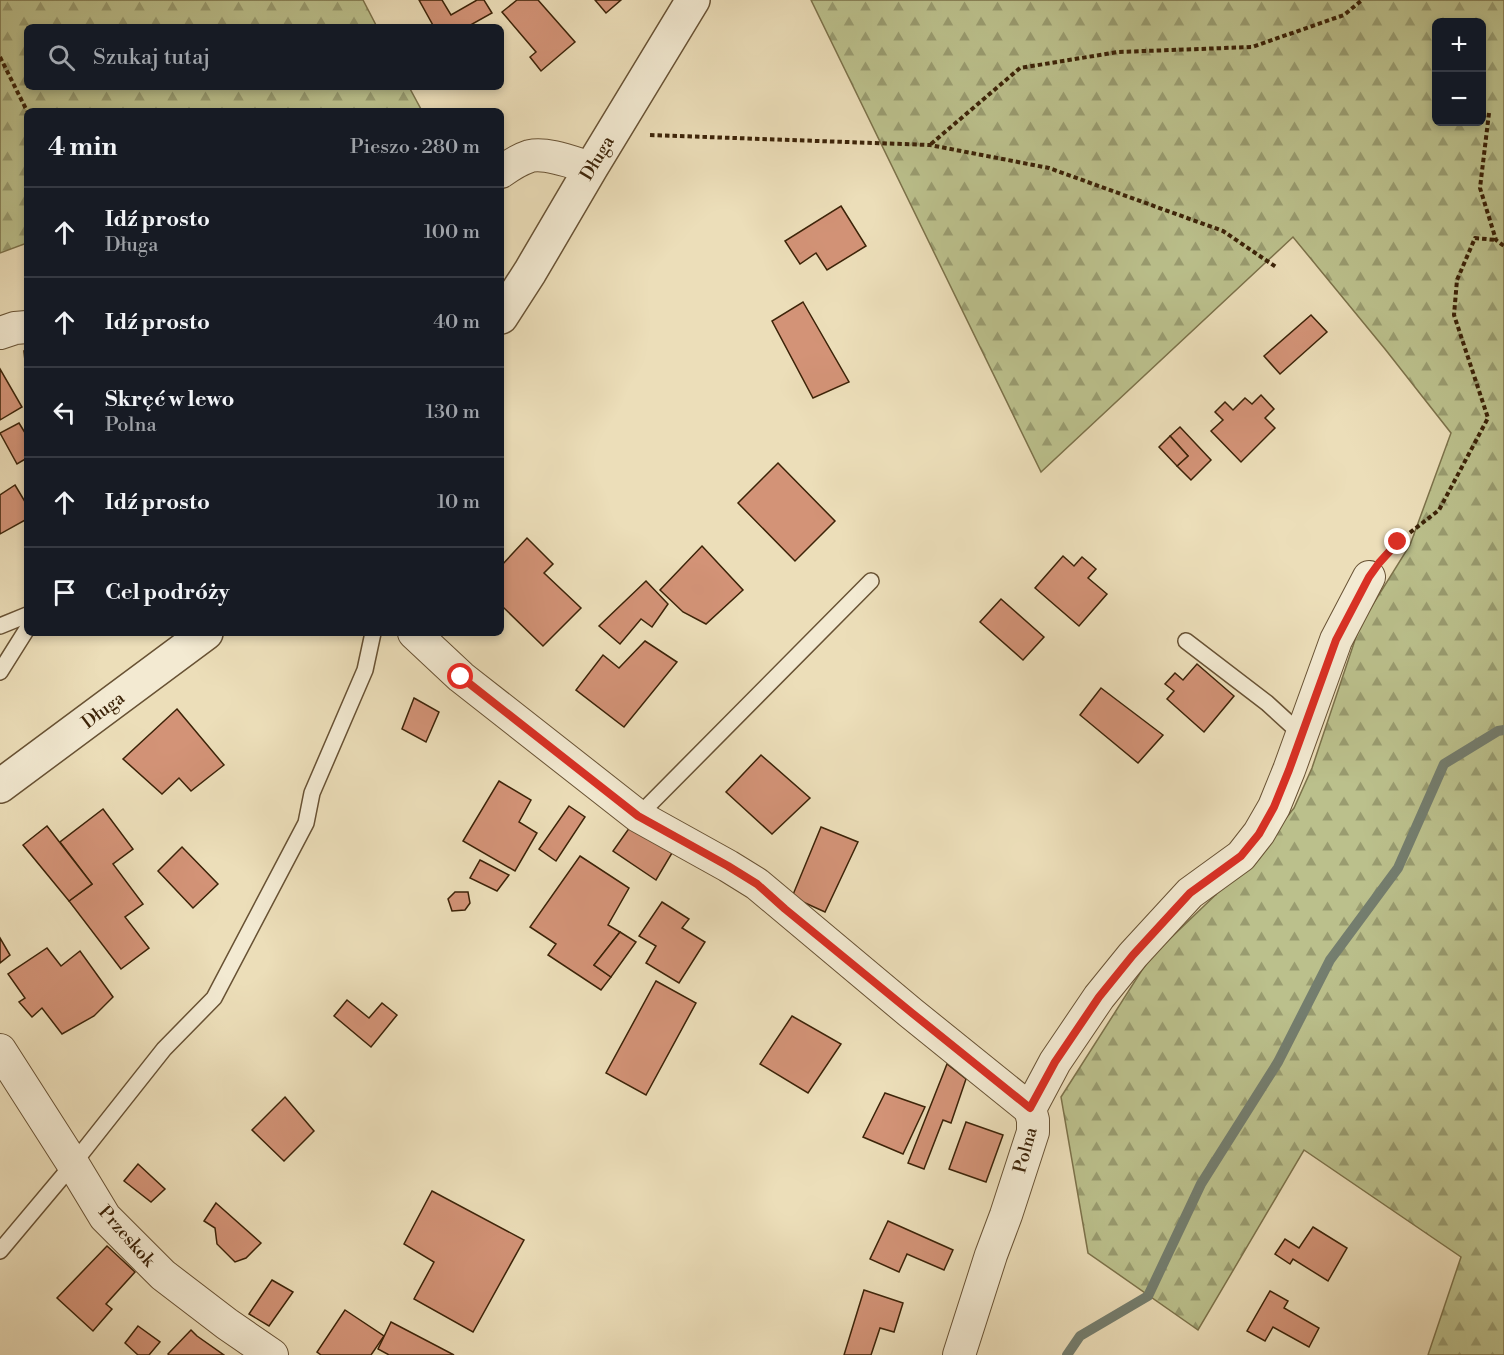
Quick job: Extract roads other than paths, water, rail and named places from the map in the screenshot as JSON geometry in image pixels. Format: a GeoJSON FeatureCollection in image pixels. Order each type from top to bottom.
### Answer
{"type":"FeatureCollection","features":[{"type":"Feature","properties":{"kind":"street","name":"Długa"},"geometry":{"type":"LineString","coordinates":[[504,312],[693,0]]}},
{"type":"Feature","properties":{"kind":"street"},"geometry":{"type":"LineString","coordinates":[[504,170],[531,156],[558,158],[591,168]]}},
{"type":"Feature","properties":{"kind":"street"},"geometry":{"type":"LineString","coordinates":[[0,333],[24,327]]}},
{"type":"Feature","properties":{"kind":"street","name":"Polna"},"geometry":{"type":"LineString","coordinates":[[959,1355],[990,1255],[1006,1215],[1033,1132],[1030,1108],[1055,1062],[1099,997],[1133,955],[1190,893],[1241,856],[1259,834],[1274,807],[1336,640],[1369,577]]}},
{"type":"Feature","properties":{"kind":"street","name":"Długa"},"geometry":{"type":"LineString","coordinates":[[0,786],[202,636]]}},
{"type":"Feature","properties":{"kind":"street"},"geometry":{"type":"LineString","coordinates":[[417,636],[461,677],[638,816],[757,884],[872,981],[1030,1108]]}},
{"type":"Feature","properties":{"kind":"street","name":"Przeskok"},"geometry":{"type":"LineString","coordinates":[[0,1050],[105,1217],[163,1275],[272,1355]]}},
{"type":"Feature","properties":{"kind":"lane"},"geometry":{"type":"LineString","coordinates":[[638,816],[871,581]]}},
{"type":"Feature","properties":{"kind":"lane"},"geometry":{"type":"LineString","coordinates":[[0,626],[24,616]]}},
{"type":"Feature","properties":{"kind":"lane"},"geometry":{"type":"LineString","coordinates":[[0,672],[24,634]]}},
{"type":"Feature","properties":{"kind":"lane"},"geometry":{"type":"LineString","coordinates":[[0,1251],[73,1164],[164,1049],[214,998],[306,824],[312,793],[365,670],[372,636]]}},
{"type":"Feature","properties":{"kind":"lane"},"geometry":{"type":"LineString","coordinates":[[1186,640],[1267,703],[1302,735]]}},
{"type":"Feature","properties":{"kind":"waterway"},"geometry":{"type":"LineString","coordinates":[[1067,1355],[1080,1336],[1148,1296],[1201,1184],[1278,1062],[1330,960],[1398,868],[1444,764],[1498,731],[1504,730]]}}]}
